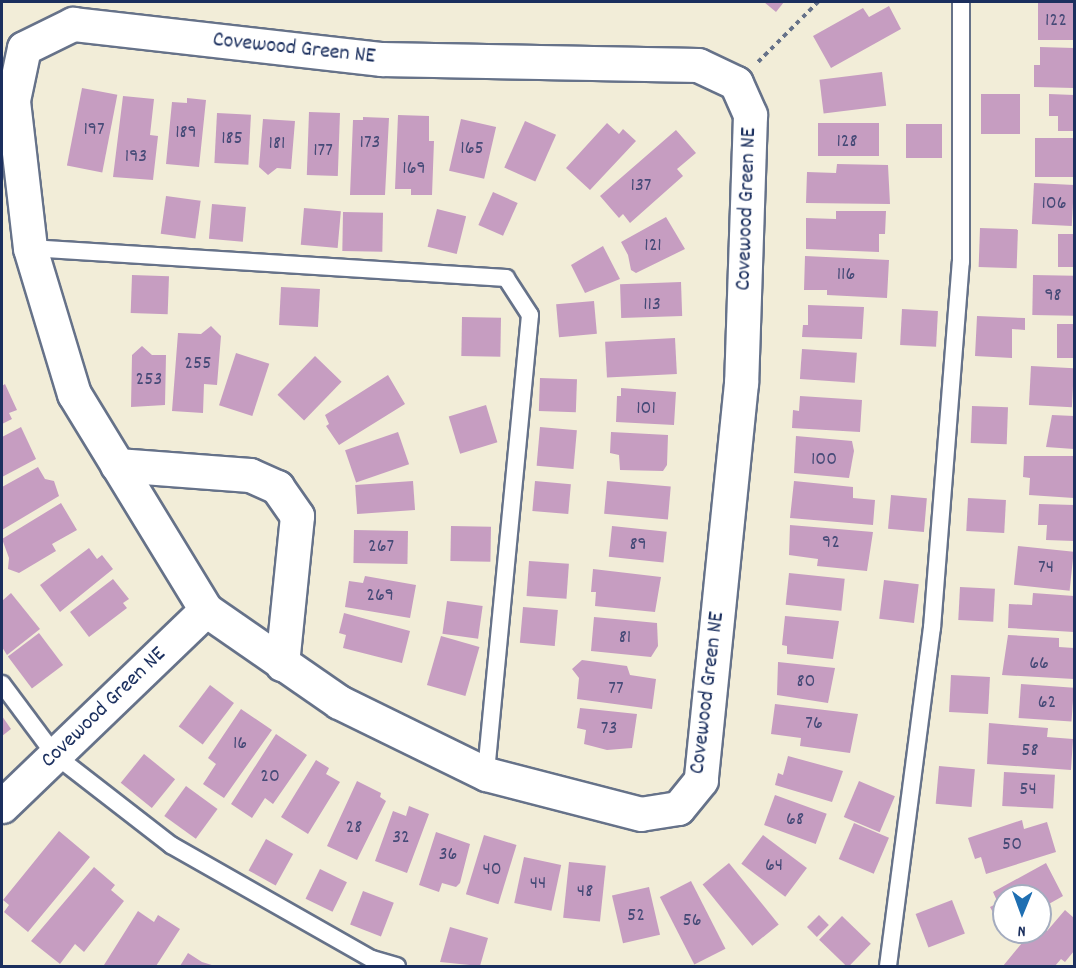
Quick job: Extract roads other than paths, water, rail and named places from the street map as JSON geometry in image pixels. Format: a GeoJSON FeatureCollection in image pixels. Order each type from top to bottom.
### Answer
{"type":"FeatureCollection","features":[{"type":"Feature","properties":{"kind":"street","name":"Covewood Green NE"},"geometry":{"type":"LineString","coordinates":[[73,24],[381,59],[698,65],[736,83],[750,115],[741,383],[701,780],[678,808],[641,814],[486,774],[339,702],[206,610],[74,394],[30,248],[13,100],[24,48],[73,24]]}},
{"type":"Feature","properties":{"kind":"street"},"geometry":{"type":"LineString","coordinates":[[117,465],[250,475],[277,487],[297,516],[282,664]]}},
{"type":"Feature","properties":{"kind":"street","name":"Covewood Green NE"},"geometry":{"type":"LineString","coordinates":[[2,806],[206,610]]}},
{"type":"Feature","properties":{"kind":"lane"},"geometry":{"type":"LineString","coordinates":[[888,966],[932,628],[961,262],[961,2]]}},
{"type":"Feature","properties":{"kind":"lane"},"geometry":{"type":"LineString","coordinates":[[30,248],[506,278],[530,315],[486,774]]}},
{"type":"Feature","properties":{"kind":"lane"},"geometry":{"type":"LineString","coordinates":[[2,684],[55,755],[171,845],[372,959],[397,966]]}}]}
